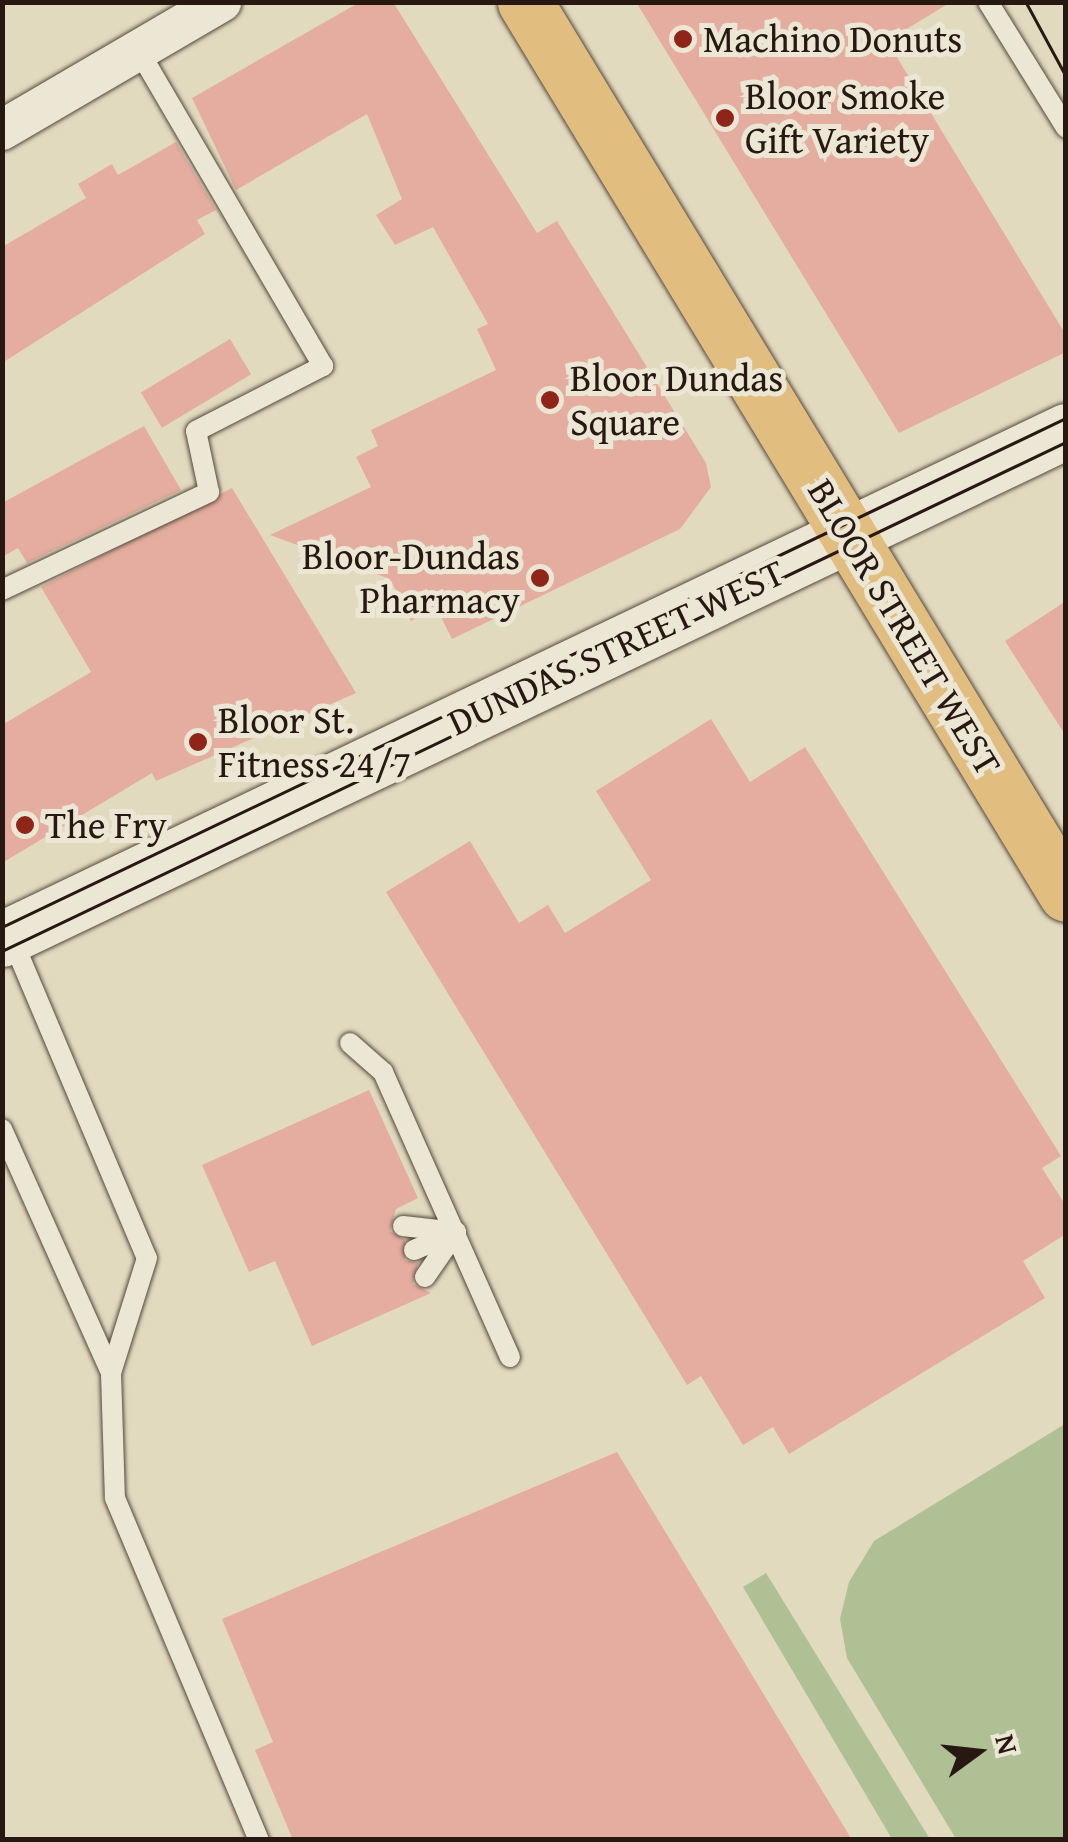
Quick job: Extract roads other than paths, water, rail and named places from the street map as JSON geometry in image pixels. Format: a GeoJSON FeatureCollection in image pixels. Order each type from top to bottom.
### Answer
{"type":"FeatureCollection","features":[{"type":"Feature","properties":{"kind":"main road","name":"BLOOR STREET WEST"},"geometry":{"type":"LineString","coordinates":[[525,2],[1066,894]]}},
{"type":"Feature","properties":{"kind":"main road","name":"DUNDAS STREET WEST"},"geometry":{"type":"LineString","coordinates":[[6,937],[1066,431]]}},
{"type":"Feature","properties":{"kind":"street"},"geometry":{"type":"LineString","coordinates":[[2,130],[221,2]]}},
{"type":"Feature","properties":{"kind":"lane"},"geometry":{"type":"LineString","coordinates":[[988,2],[1066,128]]}},
{"type":"Feature","properties":{"kind":"lane"},"geometry":{"type":"LineString","coordinates":[[2,590],[209,492],[196,431],[324,366],[139,50]]}},
{"type":"Feature","properties":{"kind":"lane"},"geometry":{"type":"LineString","coordinates":[[6,937],[147,1258],[112,1373],[115,1498],[258,1840]]}},
{"type":"Feature","properties":{"kind":"lane"},"geometry":{"type":"LineString","coordinates":[[350,1044],[382,1072],[510,1358]]}},
{"type":"Feature","properties":{"kind":"lane"},"geometry":{"type":"LineString","coordinates":[[2,1128],[112,1373]]}},
{"type":"Feature","properties":{"kind":"lane"},"geometry":{"type":"LineString","coordinates":[[403,1226],[456,1232]]}},
{"type":"Feature","properties":{"kind":"lane"},"geometry":{"type":"LineString","coordinates":[[414,1250],[456,1232]]}},
{"type":"Feature","properties":{"kind":"lane"},"geometry":{"type":"LineString","coordinates":[[425,1277],[456,1232]]}},
{"type":"Feature","properties":{"kind":"tram line"},"geometry":{"type":"LineString","coordinates":[[1026,2],[1066,76]]}},
{"type":"Feature","properties":{"kind":"tram line"},"geometry":{"type":"LineString","coordinates":[[2,927],[1066,418]]}},
{"type":"Feature","properties":{"kind":"tram line"},"geometry":{"type":"LineString","coordinates":[[2,951],[1066,442]]}},
{"type":"Feature","properties":{"kind":"place","name":"Machino Donuts"},"geometry":{"type":"Point","coordinates":[683,39]}},
{"type":"Feature","properties":{"kind":"place","name":"Bloor Smoke Gift Variety"},"geometry":{"type":"Point","coordinates":[725,118]}},
{"type":"Feature","properties":{"kind":"place","name":"Bloor Dundas Square"},"geometry":{"type":"Point","coordinates":[550,400]}},
{"type":"Feature","properties":{"kind":"place","name":"Bloor-Dundas Pharmacy"},"geometry":{"type":"Point","coordinates":[540,578]}},
{"type":"Feature","properties":{"kind":"place","name":"Bloor St. Fitness 24/7"},"geometry":{"type":"Point","coordinates":[198,742]}},
{"type":"Feature","properties":{"kind":"place","name":"The Fry"},"geometry":{"type":"Point","coordinates":[25,825]}}]}
